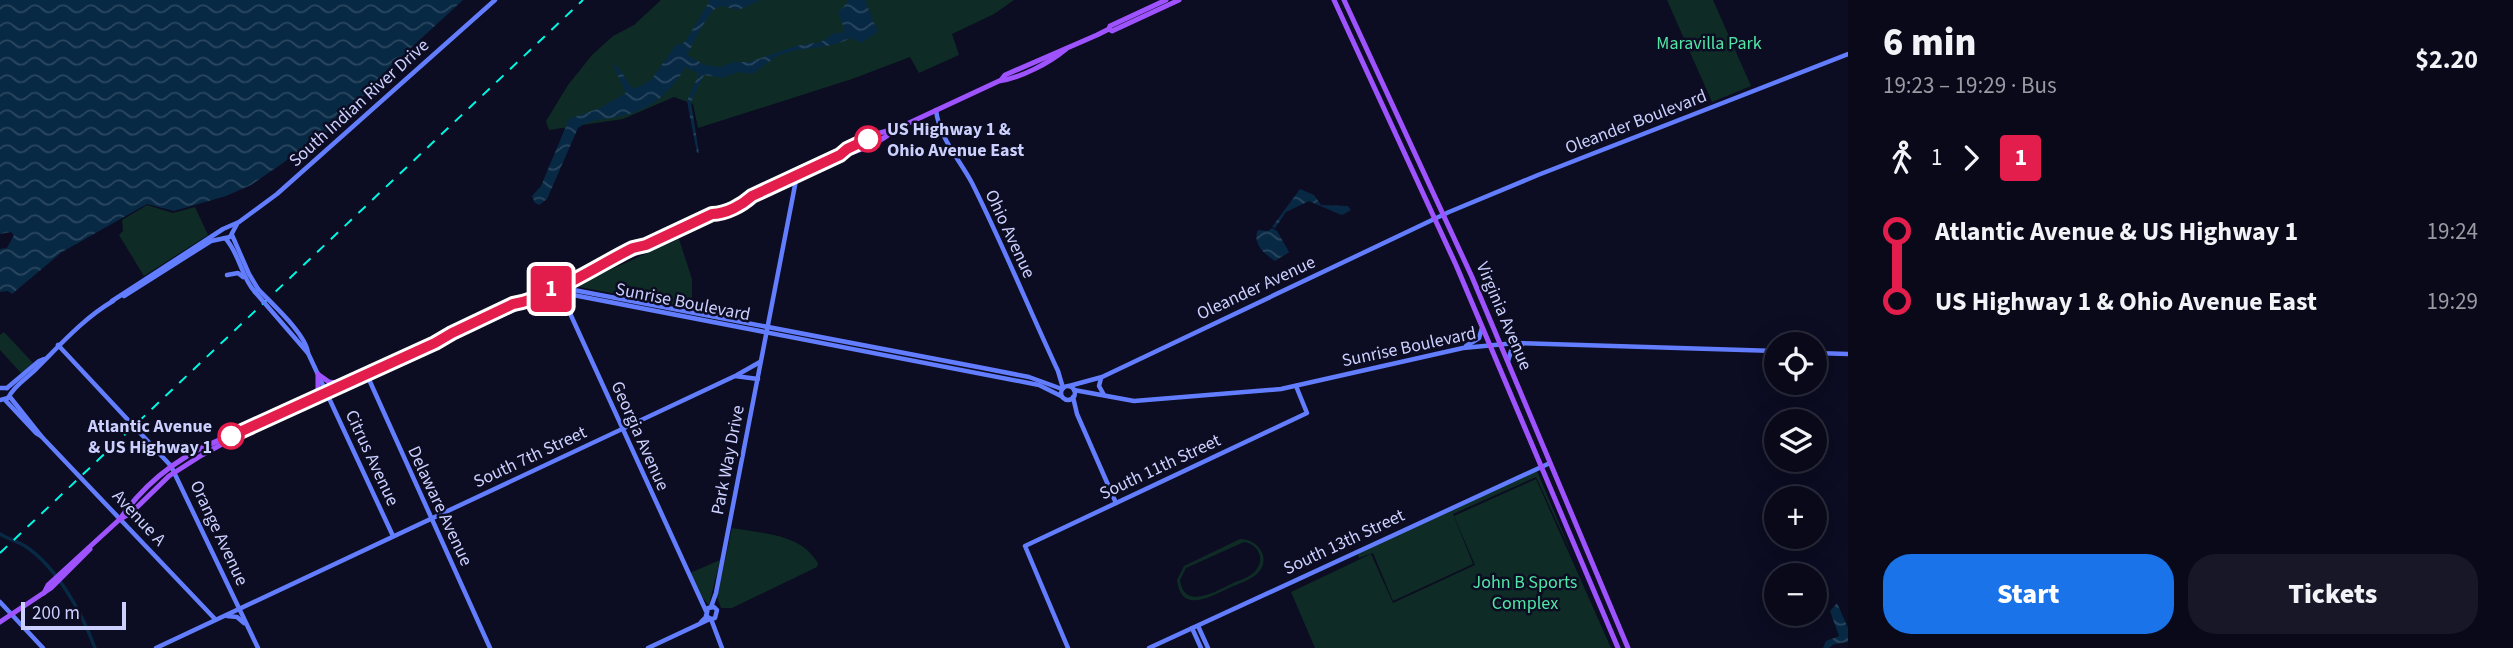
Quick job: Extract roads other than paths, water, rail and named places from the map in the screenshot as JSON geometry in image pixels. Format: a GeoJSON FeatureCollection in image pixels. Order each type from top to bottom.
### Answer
{"type":"FeatureCollection","features":[{"type":"Feature","properties":{"kind":"main road"},"geometry":{"type":"LineString","coordinates":[[0,622],[44,593],[120,519],[149,486],[227,438],[516,309],[522,303],[621,254],[712,214],[734,201],[752,196],[888,136],[896,129],[936,110],[1048,61],[1109,29],[1110,26],[1166,0]]}},
{"type":"Feature","properties":{"kind":"main road"},"geometry":{"type":"LineString","coordinates":[[1109,29],[1112,31],[1179,0]]}},
{"type":"Feature","properties":{"kind":"main road","name":"Virginia Avenue"},"geometry":{"type":"LineString","coordinates":[[1334,0],[1435,218],[1618,648]]}},
{"type":"Feature","properties":{"kind":"main road","name":"Virginia Avenue"},"geometry":{"type":"LineString","coordinates":[[1344,0],[1501,343],[1628,648]]}},
{"type":"Feature","properties":{"kind":"main road"},"geometry":{"type":"LineString","coordinates":[[1363,63],[1371,67],[1380,78]]}},
{"type":"Feature","properties":{"kind":"main road"},"geometry":{"type":"LineString","coordinates":[[319,374],[330,382],[347,384]]}},
{"type":"Feature","properties":{"kind":"main road"},"geometry":{"type":"LineString","coordinates":[[308,402],[318,389],[319,374]]}},
{"type":"Feature","properties":{"kind":"street","name":"South Indian River Drive"},"geometry":{"type":"LineString","coordinates":[[5,397],[22,378],[99,310],[228,231],[297,178],[495,0]]}},
{"type":"Feature","properties":{"kind":"street","name":"Oleander Boulevard"},"geometry":{"type":"LineString","coordinates":[[1435,218],[1848,54]]}},
{"type":"Feature","properties":{"kind":"street","name":"Ohio Avenue"},"geometry":{"type":"LineString","coordinates":[[936,110],[937,119],[952,152],[972,184],[1116,503]]}},
{"type":"Feature","properties":{"kind":"street","name":"Park Way Drive"},"geometry":{"type":"LineString","coordinates":[[711,613],[797,175]]}},
{"type":"Feature","properties":{"kind":"street","name":"Oleander Avenue"},"geometry":{"type":"LineString","coordinates":[[1068,392],[1435,218]]}},
{"type":"Feature","properties":{"kind":"street","name":"South Indian River Drive"},"geometry":{"type":"LineString","coordinates":[[112,301],[166,272],[211,242],[224,238],[228,231]]}},
{"type":"Feature","properties":{"kind":"street","name":"Citrus Avenue"},"geometry":{"type":"LineString","coordinates":[[228,231],[224,238],[232,247],[246,281],[308,353],[393,536]]}},
{"type":"Feature","properties":{"kind":"street","name":"Citrus Avenue"},"geometry":{"type":"LineString","coordinates":[[228,231],[257,291]]}},
{"type":"Feature","properties":{"kind":"street"},"geometry":{"type":"LineString","coordinates":[[227,275],[238,273],[246,281]]}},
{"type":"Feature","properties":{"kind":"street"},"geometry":{"type":"LineString","coordinates":[[584,274],[585,286]]}},
{"type":"Feature","properties":{"kind":"street","name":"Sunrise Boulevard"},"geometry":{"type":"LineString","coordinates":[[557,286],[568,294],[995,370],[1044,382],[1068,392]]}},
{"type":"Feature","properties":{"kind":"street","name":"Sunrise Boulevard"},"geometry":{"type":"LineString","coordinates":[[557,286],[585,286],[767,329],[1068,392],[1134,401],[1296,386],[1463,348],[1501,343],[1764,351]]}},
{"type":"Feature","properties":{"kind":"street","name":"Georgia Avenue"},"geometry":{"type":"LineString","coordinates":[[557,286],[698,596],[711,613],[722,648]]}},
{"type":"Feature","properties":{"kind":"street"},"geometry":{"type":"LineString","coordinates":[[1463,348],[1479,338],[1482,327]]}},
{"type":"Feature","properties":{"kind":"street"},"geometry":{"type":"LineString","coordinates":[[1508,362],[1511,351],[1526,343]]}},
{"type":"Feature","properties":{"kind":"street","name":"Orange Avenue"},"geometry":{"type":"LineString","coordinates":[[58,345],[173,469],[258,648]]}},
{"type":"Feature","properties":{"kind":"street"},"geometry":{"type":"LineString","coordinates":[[1827,353],[1848,354]]}},
{"type":"Feature","properties":{"kind":"street","name":"South 7th Street"},"geometry":{"type":"LineString","coordinates":[[156,648],[761,362]]}},
{"type":"Feature","properties":{"kind":"street"},"geometry":{"type":"LineString","coordinates":[[1044,382],[1054,380],[1058,371]]}},
{"type":"Feature","properties":{"kind":"street","name":"Delaware Avenue"},"geometry":{"type":"LineString","coordinates":[[367,375],[490,648]]}},
{"type":"Feature","properties":{"kind":"street"},"geometry":{"type":"LineString","coordinates":[[735,376],[758,379]]}},
{"type":"Feature","properties":{"kind":"street"},"geometry":{"type":"LineString","coordinates":[[1102,377],[1099,386],[1105,396]]}},
{"type":"Feature","properties":{"kind":"street","name":"South 11th Street"},"geometry":{"type":"LineString","coordinates":[[1068,648],[1025,546],[1307,413],[1296,386]]}},
{"type":"Feature","properties":{"kind":"street"},"geometry":{"type":"LineString","coordinates":[[0,388],[5,397]]}},
{"type":"Feature","properties":{"kind":"street","name":"Avenue A"},"geometry":{"type":"LineString","coordinates":[[5,397],[36,433],[215,619]]}},
{"type":"Feature","properties":{"kind":"street","name":"South 13th Street"},"geometry":{"type":"LineString","coordinates":[[1149,648],[1550,463]]}},
{"type":"Feature","properties":{"kind":"street"},"geometry":{"type":"LineString","coordinates":[[0,602],[43,648]]}},
{"type":"Feature","properties":{"kind":"street"},"geometry":{"type":"LineString","coordinates":[[648,648],[698,625],[711,613]]}},
{"type":"Feature","properties":{"kind":"street"},"geometry":{"type":"LineString","coordinates":[[223,616],[237,617],[248,626]]}},
{"type":"Feature","properties":{"kind":"street"},"geometry":{"type":"LineString","coordinates":[[1195,627],[1201,648]]}},
{"type":"Feature","properties":{"kind":"street"},"geometry":{"type":"LineString","coordinates":[[1195,627],[1208,648]]}},
{"type":"Feature","properties":{"kind":"water"},"geometry":{"type":"Polygon","coordinates":[[[0,0],[463,0],[387,70],[337,125],[251,185],[226,196],[174,211],[147,204],[62,252],[12,294],[8,291],[0,292],[0,249],[7,248],[14,235],[11,232],[0,234],[0,0]]]}},
{"type":"Feature","properties":{"kind":"water"},"geometry":{"type":"Polygon","coordinates":[[[710,0],[761,0],[740,9],[721,6],[714,10],[687,55],[705,65],[720,67],[734,62],[749,62],[796,46],[821,42],[834,33],[843,33],[844,28],[838,13],[849,0],[865,0],[878,32],[861,43],[851,38],[780,55],[752,74],[738,72],[722,78],[704,75],[691,102],[699,153],[687,101],[699,74],[686,67],[667,92],[651,104],[632,113],[593,121],[578,128],[547,199],[539,205],[535,203],[532,196],[541,186],[569,119],[600,108],[626,93],[614,67],[616,64],[632,88],[651,80],[675,46],[685,42],[710,0]]]}},
{"type":"Feature","properties":{"kind":"water"},"geometry":{"type":"Polygon","coordinates":[[[1300,189],[1314,195],[1321,205],[1348,206],[1351,210],[1342,215],[1309,201],[1286,212],[1275,228],[1272,227],[1300,189]]]}},
{"type":"Feature","properties":{"kind":"water"},"geometry":{"type":"Polygon","coordinates":[[[1272,228],[1277,231],[1289,252],[1275,261],[1263,252],[1257,239],[1258,230],[1268,231],[1272,228]]]}},
{"type":"Feature","properties":{"kind":"water"},"geometry":{"type":"Polygon","coordinates":[[[1837,603],[1848,628],[1848,642],[1823,648],[1826,641],[1839,636],[1830,611],[1837,603]]]}},
{"type":"Feature","properties":{"kind":"waterway"},"geometry":{"type":"LineString","coordinates":[[0,534],[25,546],[48,566],[76,606],[95,648]]}},
{"type":"Feature","properties":{"kind":"railway"},"geometry":{"type":"LineString","coordinates":[[0,553],[583,0]]}},
{"type":"Feature","properties":{"kind":"place","name":"US Highway 1 & Ohio Avenue East"},"geometry":{"type":"Point","coordinates":[868,139]}},
{"type":"Feature","properties":{"kind":"place","name":"Atlantic Avenue & US Highway 1"},"geometry":{"type":"Point","coordinates":[231,436]}},
{"type":"Feature","properties":{"kind":"park label","name":"Maravilla Park"},"geometry":{"type":"Point","coordinates":[1709,43]}},
{"type":"Feature","properties":{"kind":"park label","name":"John B Sports Complex"},"geometry":{"type":"Point","coordinates":[1525,592]}}]}
